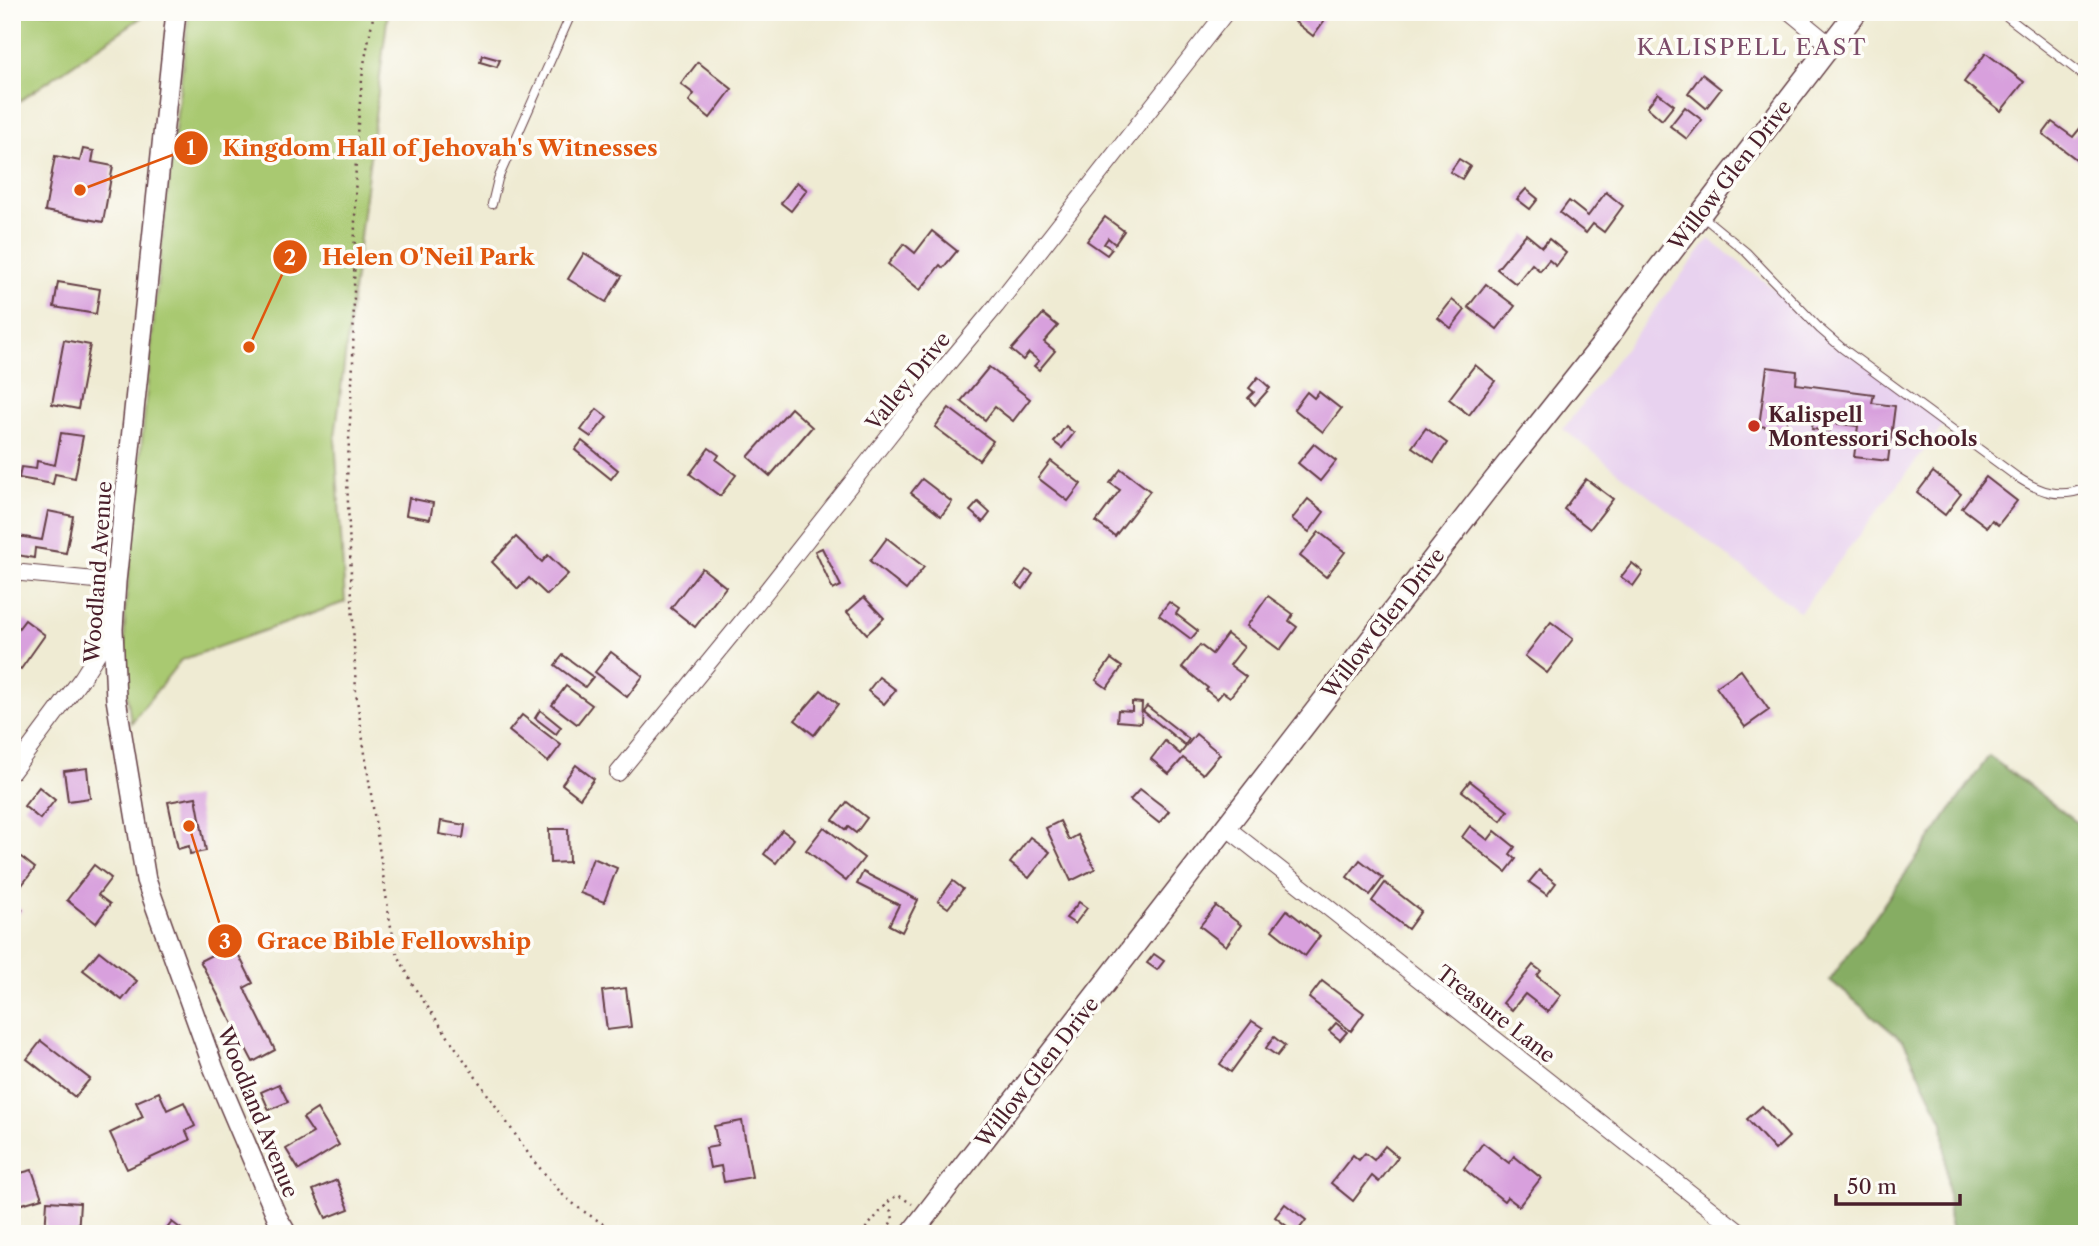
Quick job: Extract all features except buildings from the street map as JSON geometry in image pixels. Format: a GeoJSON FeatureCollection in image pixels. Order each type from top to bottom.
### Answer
{"type":"FeatureCollection","features":[{"type":"Feature","properties":{"kind":"main road","name":"Willow Glen Drive"},"geometry":{"type":"LineString","coordinates":[[911,1234],[1485,492],[1609,337],[1856,12]]}},
{"type":"Feature","properties":{"kind":"street","name":"Woodland Avenue"},"geometry":{"type":"LineString","coordinates":[[176,12],[116,582],[113,629],[116,699],[146,880],[214,1069],[277,1217],[287,1234]]}},
{"type":"Feature","properties":{"kind":"street","name":"Valley Drive"},"geometry":{"type":"LineString","coordinates":[[618,772],[746,618],[906,414],[996,306],[1226,12]]}},
{"type":"Feature","properties":{"kind":"street"},"geometry":{"type":"LineString","coordinates":[[1790,12],[1830,45]]}},
{"type":"Feature","properties":{"kind":"street"},"geometry":{"type":"LineString","coordinates":[[12,572],[116,582]]}},
{"type":"Feature","properties":{"kind":"street"},"geometry":{"type":"LineString","coordinates":[[12,772],[82,678],[113,629]]}},
{"type":"Feature","properties":{"kind":"street","name":"Treasure Lane"},"geometry":{"type":"LineString","coordinates":[[1226,827],[1742,1234]]}},
{"type":"Feature","properties":{"kind":"lane"},"geometry":{"type":"LineString","coordinates":[[492,204],[498,179],[572,12]]}},
{"type":"Feature","properties":{"kind":"lane"},"geometry":{"type":"LineString","coordinates":[[2001,12],[2087,78]]}},
{"type":"Feature","properties":{"kind":"lane"},"geometry":{"type":"LineString","coordinates":[[1700,214],[1746,252],[1820,329],[1842,348],[2017,477],[2038,490],[2056,495],[2087,488]]}},
{"type":"Feature","properties":{"kind":"path"},"geometry":{"type":"LineString","coordinates":[[374,12],[363,69],[356,145],[353,363],[347,492],[356,693],[390,922],[397,953],[414,987],[532,1159],[571,1202],[620,1234]]}},
{"type":"Feature","properties":{"kind":"path"},"geometry":{"type":"LineString","coordinates":[[861,1234],[884,1206],[898,1195],[926,1215]]}},
{"type":"Feature","properties":{"kind":"path"},"geometry":{"type":"LineString","coordinates":[[884,1206],[891,1212],[893,1219],[884,1234]]}},
{"type":"Feature","properties":{"kind":"shaded area","name":"Kalispell Montessori Schools"},"geometry":{"type":"Polygon","coordinates":[[[1709,239],[1946,422],[1800,612],[1563,429],[1709,239]]]}},
{"type":"Feature","properties":{"kind":"green space"},"geometry":{"type":"Polygon","coordinates":[[[12,12],[149,12],[12,106],[12,12]]]}},
{"type":"Feature","properties":{"kind":"green space"},"geometry":{"type":"Polygon","coordinates":[[[189,12],[388,12],[335,437],[345,602],[181,660],[131,723],[124,671],[125,612],[160,257],[189,12]]]}},
{"type":"Feature","properties":{"kind":"green space"},"geometry":{"type":"Polygon","coordinates":[[[1989,756],[2087,830],[2087,1234],[1953,1234],[1943,1122],[1904,1042],[1830,980],[1989,756]]]}},
{"type":"Feature","properties":{"kind":"place","name":"Kingdom Hall of Jehovah's Witnesses"},"geometry":{"type":"Point","coordinates":[80,190]}},
{"type":"Feature","properties":{"kind":"place","name":"Helen O'Neil Park"},"geometry":{"type":"Point","coordinates":[249,347]}},
{"type":"Feature","properties":{"kind":"place","name":"Kalispell Montessori Schools"},"geometry":{"type":"Point","coordinates":[1754,426]}},
{"type":"Feature","properties":{"kind":"place","name":"Grace Bible Fellowship"},"geometry":{"type":"Point","coordinates":[189,826]}},
{"type":"Feature","properties":{"kind":"district","name":"KALISPELL EAST"},"geometry":{"type":"Point","coordinates":[1752,47]}}]}
